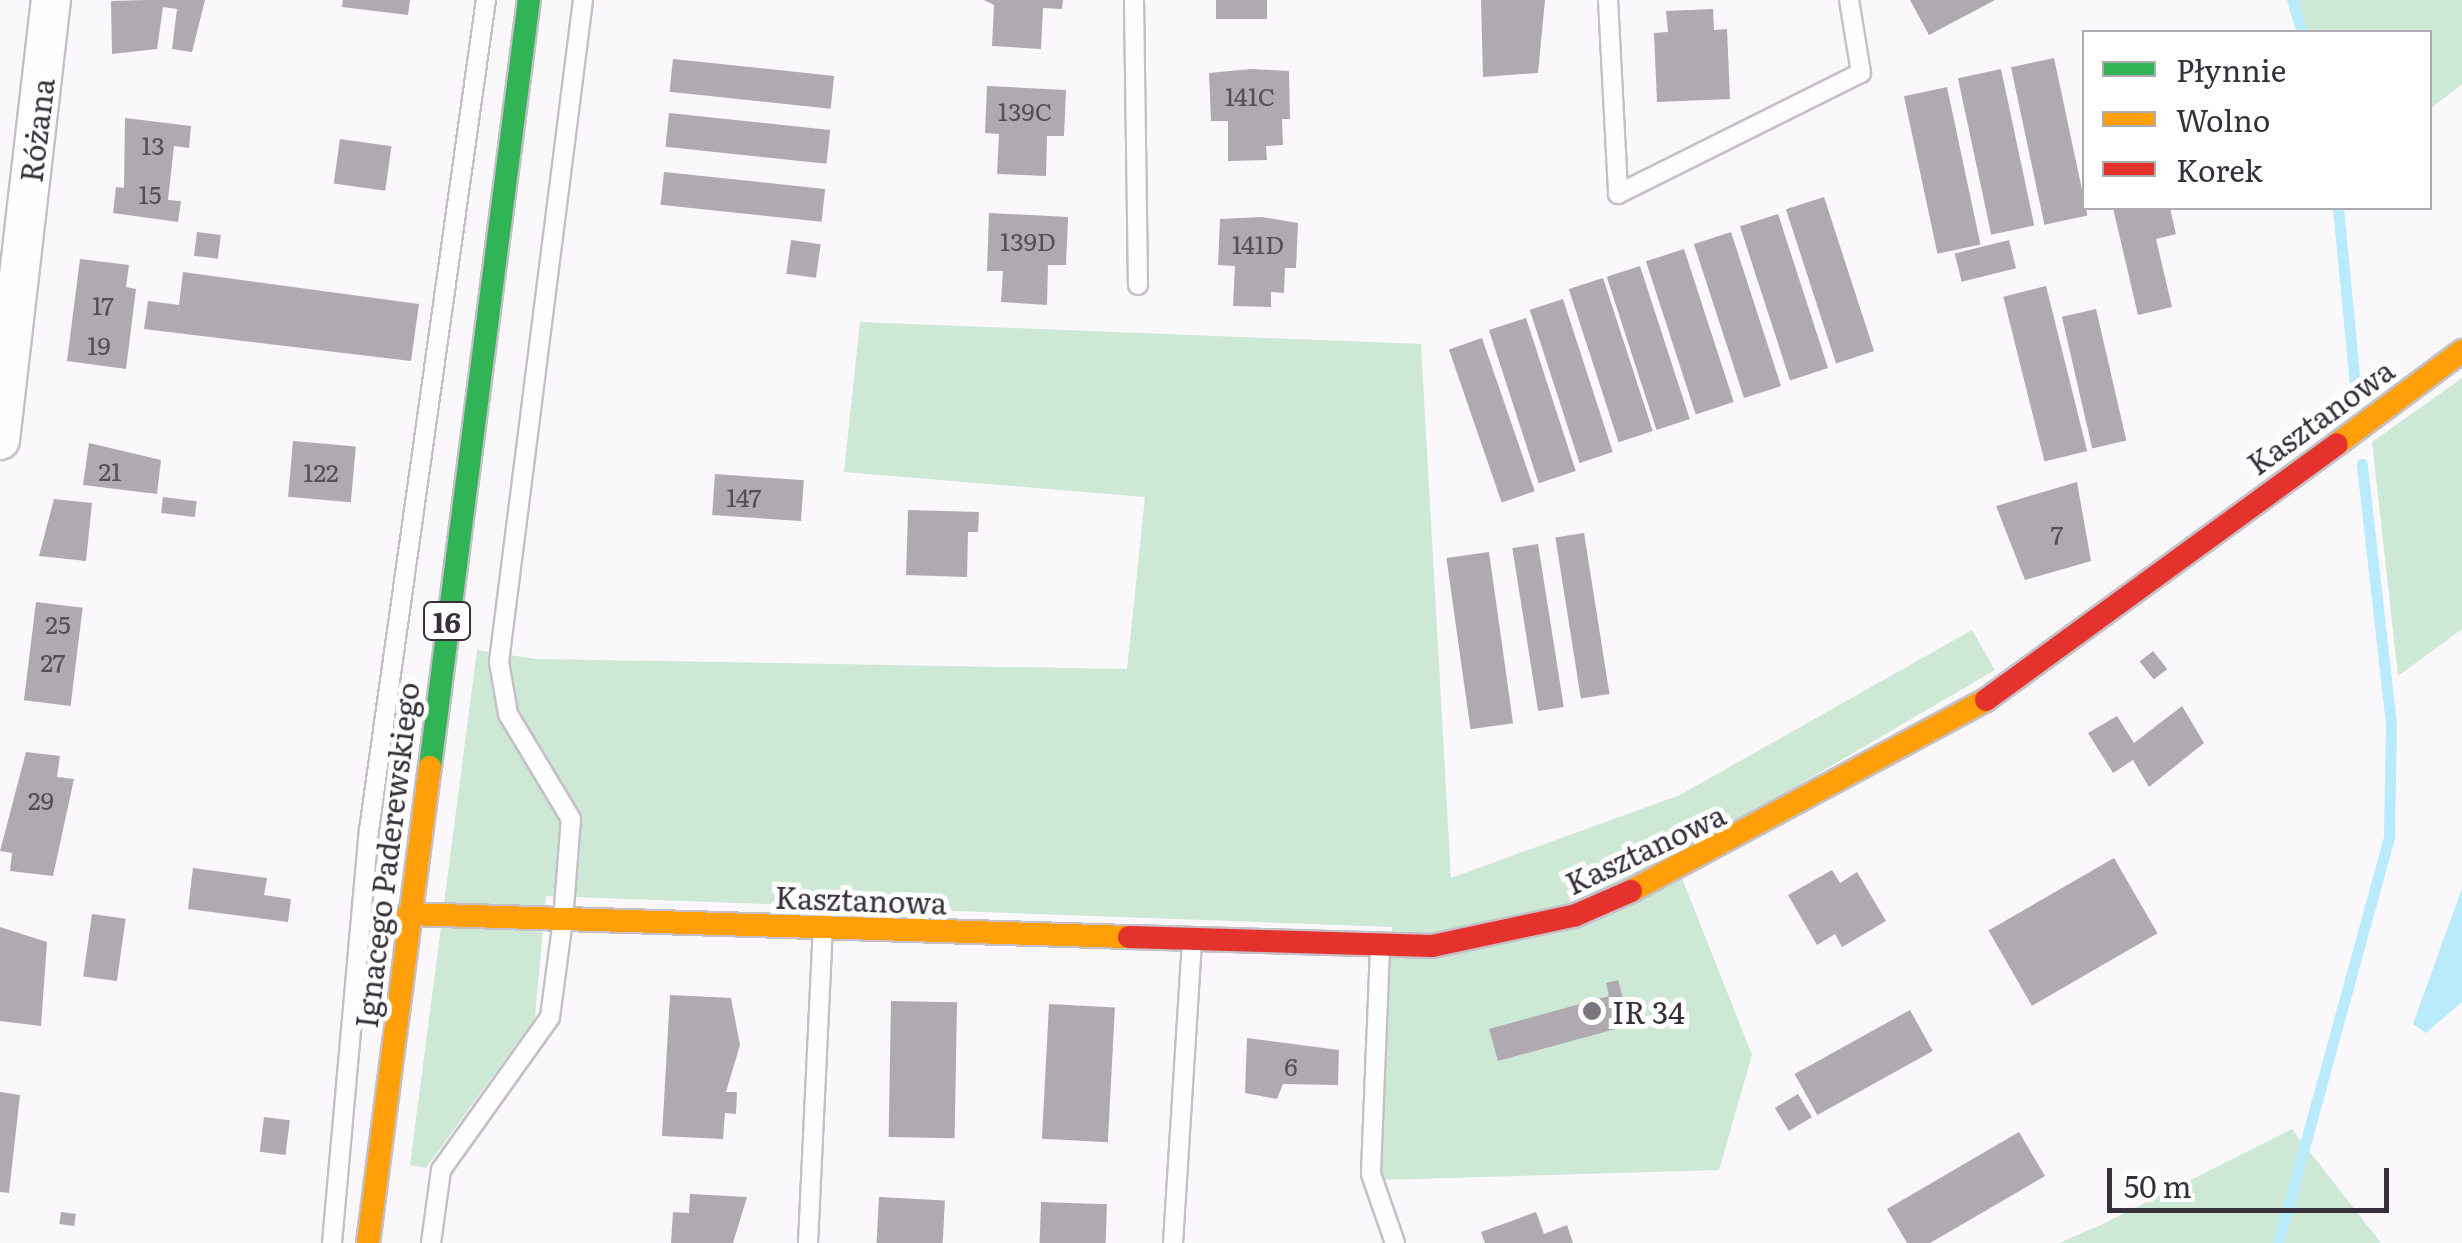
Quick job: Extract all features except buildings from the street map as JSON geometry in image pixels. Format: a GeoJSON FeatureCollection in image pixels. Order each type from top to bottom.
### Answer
{"type":"FeatureCollection","features":[{"type":"Feature","properties":{"kind":"street","name":"Różana"},"geometry":{"type":"LineString","coordinates":[[0,440],[51,0]]}},
{"type":"Feature","properties":{"kind":"street","name":"Ignacego Paderewskiego"},"geometry":{"type":"LineString","coordinates":[[368,1243],[529,0]]}},
{"type":"Feature","properties":{"kind":"street","name":"Kasztanowa"},"geometry":{"type":"LineString","coordinates":[[408,914],[1432,946],[1576,915],[1710,856],[2029,675],[2462,352]]}},
{"type":"Feature","properties":{"kind":"lane"},"geometry":{"type":"LineString","coordinates":[[332,1243],[369,830],[486,0]]}},
{"type":"Feature","properties":{"kind":"lane"},"geometry":{"type":"LineString","coordinates":[[430,1243],[441,1170],[550,1017],[563,920],[571,819],[508,714],[499,662],[583,0]]}},
{"type":"Feature","properties":{"kind":"lane"},"geometry":{"type":"LineString","coordinates":[[1134,0],[1138,284]]}},
{"type":"Feature","properties":{"kind":"lane"},"geometry":{"type":"LineString","coordinates":[[1608,0],[1618,194],[1860,73],[1849,0]]}},
{"type":"Feature","properties":{"kind":"lane"},"geometry":{"type":"LineString","coordinates":[[808,1243],[823,928]]}},
{"type":"Feature","properties":{"kind":"lane"},"geometry":{"type":"LineString","coordinates":[[1173,1243],[1192,940]]}},
{"type":"Feature","properties":{"kind":"lane"},"geometry":{"type":"LineString","coordinates":[[1380,945],[1372,1174],[1396,1243]]}},
{"type":"Feature","properties":{"kind":"green space"},"geometry":{"type":"Polygon","coordinates":[[[2298,0],[2462,0],[2462,84],[2432,107],[2432,30],[2306,30],[2298,0]]]}},
{"type":"Feature","properties":{"kind":"green space"},"geometry":{"type":"Polygon","coordinates":[[[860,322],[1421,344],[1451,878],[1680,795],[1972,630],[1995,670],[1674,858],[1752,1055],[1719,1170],[1381,1180],[1392,927],[546,896],[535,1018],[426,1168],[410,1165],[477,650],[536,659],[1127,669],[1145,497],[844,472],[860,322]]]}},
{"type":"Feature","properties":{"kind":"green space"},"geometry":{"type":"Polygon","coordinates":[[[2462,378],[2462,629],[2398,676],[2372,442],[2462,378]]]}},
{"type":"Feature","properties":{"kind":"green space"},"geometry":{"type":"Polygon","coordinates":[[[2292,1129],[2381,1243],[2059,1243],[2103,1224],[2292,1129]]]}},
{"type":"Feature","properties":{"kind":"water"},"geometry":{"type":"Polygon","coordinates":[[[2462,888],[2462,1002],[2426,1033],[2413,1024],[2462,888]]]}},
{"type":"Feature","properties":{"kind":"waterway"},"geometry":{"type":"LineString","coordinates":[[2292,0],[2301,30]]}},
{"type":"Feature","properties":{"kind":"waterway"},"geometry":{"type":"LineString","coordinates":[[2338,210],[2356,395]]}},
{"type":"Feature","properties":{"kind":"waterway"},"geometry":{"type":"LineString","coordinates":[[2278,1243],[2389,836],[2391,724],[2362,464]]}},
{"type":"Feature","properties":{"kind":"traffic: fast"},"geometry":{"type":"LineString","coordinates":[[430,767],[529,0]]}},
{"type":"Feature","properties":{"kind":"traffic: slow"},"geometry":{"type":"LineString","coordinates":[[2337,444],[2462,351]]}},
{"type":"Feature","properties":{"kind":"traffic: slow"},"geometry":{"type":"LineString","coordinates":[[1631,891],[1986,700]]}},
{"type":"Feature","properties":{"kind":"traffic: slow"},"geometry":{"type":"LineString","coordinates":[[368,1243],[430,767]]}},
{"type":"Feature","properties":{"kind":"traffic: slow"},"geometry":{"type":"LineString","coordinates":[[408,914],[1129,937]]}},
{"type":"Feature","properties":{"kind":"traffic: jam"},"geometry":{"type":"LineString","coordinates":[[1986,700],[2337,444]]}},
{"type":"Feature","properties":{"kind":"traffic: jam"},"geometry":{"type":"LineString","coordinates":[[1129,937],[1432,946],[1576,915],[1631,891]]}},
{"type":"Feature","properties":{"kind":"place","name":"IR 34"},"geometry":{"type":"Point","coordinates":[1592,1011]}}]}
